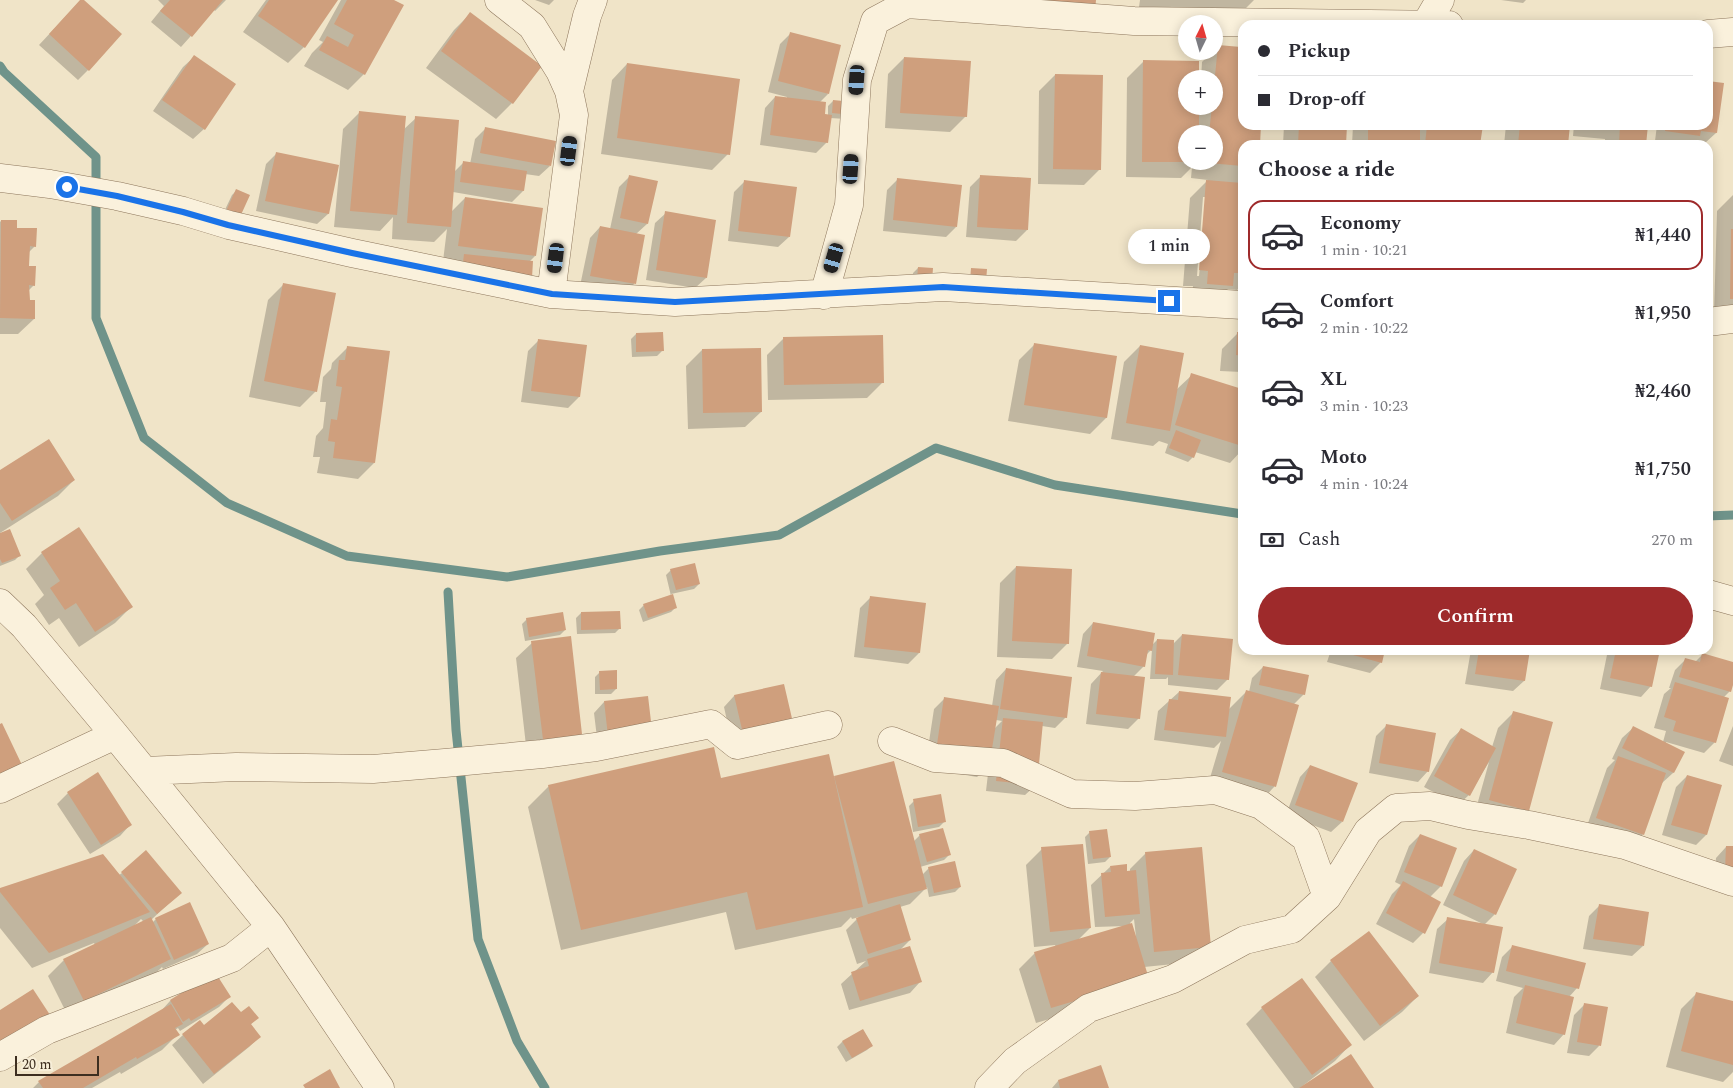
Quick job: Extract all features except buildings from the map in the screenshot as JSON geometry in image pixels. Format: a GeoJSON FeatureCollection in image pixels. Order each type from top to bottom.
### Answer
{"type":"FeatureCollection","features":[{"type":"Feature","properties":{"kind":"street"},"geometry":{"type":"LineString","coordinates":[[499,0],[532,26],[560,71],[569,91],[574,115],[552,294]]}},
{"type":"Feature","properties":{"kind":"street"},"geometry":{"type":"LineString","coordinates":[[569,91],[587,16],[593,0]]}},
{"type":"Feature","properties":{"kind":"street"},"geometry":{"type":"LineString","coordinates":[[1438,20],[1440,0]]}},
{"type":"Feature","properties":{"kind":"street"},"geometry":{"type":"LineString","coordinates":[[824,294],[849,204],[857,80],[875,21],[907,4],[1345,20]]}},
{"type":"Feature","properties":{"kind":"street"},"geometry":{"type":"LineString","coordinates":[[1713,34],[1733,32]]}},
{"type":"Feature","properties":{"kind":"street"},"geometry":{"type":"LineString","coordinates":[[0,178],[50,184],[117,196],[228,225],[552,294],[675,302],[943,287],[1238,305]]}},
{"type":"Feature","properties":{"kind":"street"},"geometry":{"type":"LineString","coordinates":[[1713,321],[1733,319]]}},
{"type":"Feature","properties":{"kind":"street"},"geometry":{"type":"LineString","coordinates":[[1713,595],[1733,601]]}},
{"type":"Feature","properties":{"kind":"street"},"geometry":{"type":"LineString","coordinates":[[0,603],[24,626],[271,927],[380,1088]]}},
{"type":"Feature","properties":{"kind":"street"},"geometry":{"type":"LineString","coordinates":[[144,771],[236,767],[373,769],[542,754],[596,747],[711,724],[736,745],[828,724]]}},
{"type":"Feature","properties":{"kind":"street"},"geometry":{"type":"LineString","coordinates":[[0,789],[115,735]]}},
{"type":"Feature","properties":{"kind":"street"},"geometry":{"type":"LineString","coordinates":[[892,741],[935,758],[1003,763],[1072,794],[1134,796],[1215,790],[1261,805],[1306,838],[1327,897]]}},
{"type":"Feature","properties":{"kind":"street"},"geometry":{"type":"LineString","coordinates":[[989,1088],[1015,1061],[1088,1008],[1173,979],[1246,940],[1292,929],[1327,897],[1368,831],[1396,808],[1430,806],[1468,816],[1529,824],[1625,846],[1733,882]]}},
{"type":"Feature","properties":{"kind":"street"},"geometry":{"type":"LineString","coordinates":[[0,1057],[47,1030],[232,958],[271,927]]}},
{"type":"Feature","properties":{"kind":"waterway"},"geometry":{"type":"LineString","coordinates":[[0,66],[4,72],[96,157],[96,318],[144,438],[227,503],[347,556],[507,577],[660,551],[779,535],[936,448],[1055,485],[1238,513]]}},
{"type":"Feature","properties":{"kind":"waterway"},"geometry":{"type":"LineString","coordinates":[[1713,516],[1733,515]]}},
{"type":"Feature","properties":{"kind":"waterway"},"geometry":{"type":"LineString","coordinates":[[448,592],[456,730],[478,939],[517,1041],[545,1088]]}},
{"type":"Feature","properties":{"kind":"route"},"geometry":{"type":"LineString","coordinates":[[67,187],[117,196],[228,225],[352,253],[552,294],[675,302],[943,287],[1169,301]]}}]}
